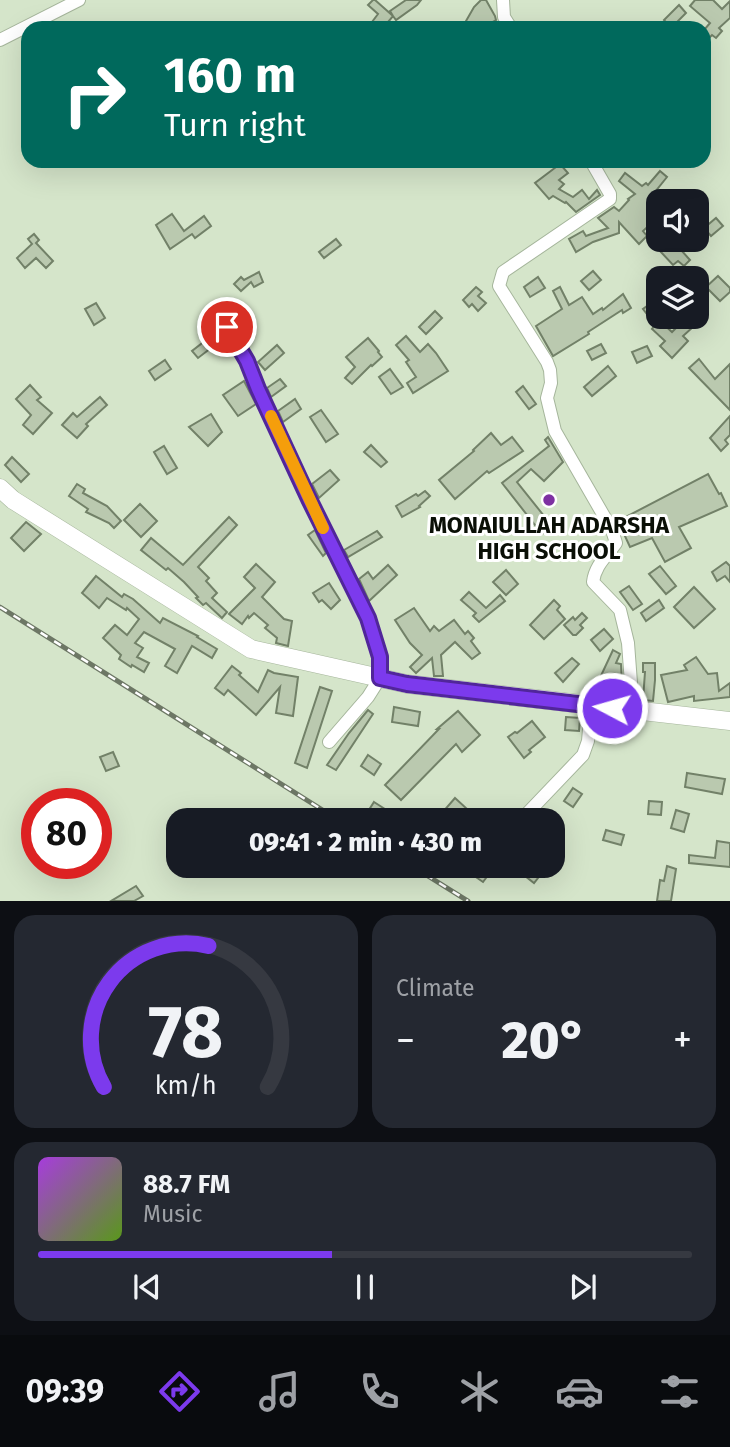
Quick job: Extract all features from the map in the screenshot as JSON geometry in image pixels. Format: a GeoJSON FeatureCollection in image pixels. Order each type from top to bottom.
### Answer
{"type":"FeatureCollection","features":[{"type":"Feature","properties":{"kind":"highway"},"geometry":{"type":"LineString","coordinates":[[0,488],[13,500],[251,649],[407,684],[730,721]]}},
{"type":"Feature","properties":{"kind":"street"},"geometry":{"type":"LineString","coordinates":[[38,21],[79,0]]}},
{"type":"Feature","properties":{"kind":"street"},"geometry":{"type":"LineString","coordinates":[[503,0],[507,21]]}},
{"type":"Feature","properties":{"kind":"street"},"geometry":{"type":"LineString","coordinates":[[0,40],[21,29]]}},
{"type":"Feature","properties":{"kind":"street"},"geometry":{"type":"LineString","coordinates":[[595,168],[610,194],[610,199],[503,272],[499,286],[551,370],[547,398],[555,431],[612,530],[616,543],[599,564],[593,582],[620,610],[628,643],[633,710]]}},
{"type":"Feature","properties":{"kind":"street"},"geometry":{"type":"LineString","coordinates":[[217,309],[247,361],[368,618],[380,657],[380,678],[329,742]]}},
{"type":"Feature","properties":{"kind":"street"},"geometry":{"type":"LineString","coordinates":[[532,808],[583,755],[588,741],[591,706]]}},
{"type":"Feature","properties":{"kind":"building"},"geometry":{"type":"Polygon","coordinates":[[[375,0],[393,16],[389,21],[373,21],[378,14],[368,5],[375,0]]]}},
{"type":"Feature","properties":{"kind":"building"},"geometry":{"type":"Polygon","coordinates":[[[406,0],[421,0],[396,20],[390,11],[406,0]]]}},
{"type":"Feature","properties":{"kind":"building"},"geometry":{"type":"Polygon","coordinates":[[[481,0],[486,0],[496,20],[466,21],[481,0]]]}},
{"type":"Feature","properties":{"kind":"building"},"geometry":{"type":"Polygon","coordinates":[[[695,0],[713,0],[722,9],[730,1],[730,18],[719,28],[722,31],[716,38],[711,36],[711,21],[690,6],[695,0]]]}},
{"type":"Feature","properties":{"kind":"building"},"geometry":{"type":"Polygon","coordinates":[[[679,5],[686,13],[678,21],[664,20],[679,5]]]}},
{"type":"Feature","properties":{"kind":"building"},"geometry":{"type":"Polygon","coordinates":[[[555,168],[564,168],[568,173],[559,180],[564,184],[559,189],[573,197],[582,190],[589,199],[597,190],[600,195],[576,212],[566,202],[553,196],[549,199],[535,183],[555,168]]]}},
{"type":"Feature","properties":{"kind":"building"},"geometry":{"type":"Polygon","coordinates":[[[660,171],[667,177],[657,189],[646,189],[646,228],[643,231],[646,237],[639,244],[619,222],[619,233],[593,242],[576,252],[569,239],[583,231],[586,236],[608,228],[598,218],[614,207],[619,211],[635,194],[619,181],[625,173],[642,186],[646,183],[648,185],[660,171]]]}},
{"type":"Feature","properties":{"kind":"building"},"geometry":{"type":"Polygon","coordinates":[[[172,214],[184,231],[204,216],[211,226],[195,238],[192,234],[170,249],[156,225],[172,214]]]}},
{"type":"Feature","properties":{"kind":"building"},"geometry":{"type":"Polygon","coordinates":[[[716,218],[723,226],[711,236],[709,224],[716,218]]]}},
{"type":"Feature","properties":{"kind":"building"},"geometry":{"type":"Polygon","coordinates":[[[34,234],[39,240],[36,243],[53,261],[46,268],[36,258],[25,268],[17,258],[32,244],[28,239],[34,234]]]}},
{"type":"Feature","properties":{"kind":"building"},"geometry":{"type":"Polygon","coordinates":[[[336,239],[341,245],[324,258],[319,252],[336,239]]]}},
{"type":"Feature","properties":{"kind":"building"},"geometry":{"type":"Polygon","coordinates":[[[661,252],[683,252],[690,260],[684,266],[678,261],[673,265],[661,252]]]}},
{"type":"Feature","properties":{"kind":"building"},"geometry":{"type":"Polygon","coordinates":[[[593,271],[601,280],[589,290],[581,281],[593,271]]]}},
{"type":"Feature","properties":{"kind":"building"},"geometry":{"type":"Polygon","coordinates":[[[259,272],[263,282],[254,287],[251,282],[241,291],[234,284],[241,277],[244,280],[259,272]]]}},
{"type":"Feature","properties":{"kind":"building"},"geometry":{"type":"Polygon","coordinates":[[[718,276],[730,288],[730,292],[720,301],[709,290],[709,284],[718,276]]]}},
{"type":"Feature","properties":{"kind":"building"},"geometry":{"type":"Polygon","coordinates":[[[538,277],[545,288],[530,297],[524,287],[538,277]]]}},
{"type":"Feature","properties":{"kind":"building"},"geometry":{"type":"Polygon","coordinates":[[[476,287],[482,292],[478,296],[486,303],[478,311],[463,300],[476,287]]]}},
{"type":"Feature","properties":{"kind":"building"},"geometry":{"type":"Polygon","coordinates":[[[560,287],[569,305],[582,297],[593,314],[602,308],[603,310],[623,294],[631,308],[623,313],[622,310],[553,356],[536,326],[562,309],[553,291],[560,287]]]}},
{"type":"Feature","properties":{"kind":"building"},"geometry":{"type":"Polygon","coordinates":[[[96,303],[105,318],[94,325],[85,309],[96,303]]]}},
{"type":"Feature","properties":{"kind":"building"},"geometry":{"type":"Polygon","coordinates":[[[435,311],[442,318],[426,334],[419,327],[435,311]]]}},
{"type":"Feature","properties":{"kind":"building"},"geometry":{"type":"Polygon","coordinates":[[[652,329],[669,329],[672,332],[675,329],[691,329],[683,336],[688,341],[672,358],[660,346],[665,341],[652,329]]]}},
{"type":"Feature","properties":{"kind":"building"},"geometry":{"type":"Polygon","coordinates":[[[219,330],[224,338],[198,358],[192,351],[219,330]]]}},
{"type":"Feature","properties":{"kind":"building"},"geometry":{"type":"Polygon","coordinates":[[[406,336],[420,352],[428,344],[448,371],[413,393],[407,383],[416,377],[406,362],[409,360],[396,345],[406,336]]]}},
{"type":"Feature","properties":{"kind":"building"},"geometry":{"type":"Polygon","coordinates":[[[368,338],[382,357],[352,384],[345,378],[355,367],[346,357],[368,338]]]}},
{"type":"Feature","properties":{"kind":"building"},"geometry":{"type":"Polygon","coordinates":[[[601,344],[606,353],[592,360],[587,351],[601,344]]]}},
{"type":"Feature","properties":{"kind":"building"},"geometry":{"type":"Polygon","coordinates":[[[277,345],[284,353],[265,370],[258,362],[277,345]]]}},
{"type":"Feature","properties":{"kind":"building"},"geometry":{"type":"Polygon","coordinates":[[[647,346],[652,356],[637,363],[632,352],[647,346]]]}},
{"type":"Feature","properties":{"kind":"building"},"geometry":{"type":"Polygon","coordinates":[[[699,359],[715,379],[730,364],[730,410],[689,368],[699,359]]]}},
{"type":"Feature","properties":{"kind":"building"},"geometry":{"type":"Polygon","coordinates":[[[165,360],[171,369],[155,380],[149,371],[165,360]]]}},
{"type":"Feature","properties":{"kind":"building"},"geometry":{"type":"Polygon","coordinates":[[[608,366],[616,376],[592,396],[584,387],[608,366]]]}},
{"type":"Feature","properties":{"kind":"building"},"geometry":{"type":"Polygon","coordinates":[[[390,369],[403,387],[391,394],[379,377],[390,369]]]}},
{"type":"Feature","properties":{"kind":"building"},"geometry":{"type":"Polygon","coordinates":[[[280,379],[286,386],[271,397],[267,388],[280,379]]]}},
{"type":"Feature","properties":{"kind":"building"},"geometry":{"type":"Polygon","coordinates":[[[244,381],[256,404],[238,416],[223,395],[244,381]]]}},
{"type":"Feature","properties":{"kind":"building"},"geometry":{"type":"Polygon","coordinates":[[[30,385],[41,397],[37,400],[52,413],[33,434],[23,425],[31,415],[16,399],[30,385]]]}},
{"type":"Feature","properties":{"kind":"building"},"geometry":{"type":"Polygon","coordinates":[[[523,386],[536,404],[529,409],[516,392],[523,386]]]}},
{"type":"Feature","properties":{"kind":"building"},"geometry":{"type":"Polygon","coordinates":[[[100,397],[107,405],[86,424],[88,426],[77,438],[62,425],[73,413],[77,417],[100,397]]]}},
{"type":"Feature","properties":{"kind":"building"},"geometry":{"type":"Polygon","coordinates":[[[295,399],[301,409],[283,422],[278,411],[295,399]]]}},
{"type":"Feature","properties":{"kind":"building"},"geometry":{"type":"Polygon","coordinates":[[[321,410],[338,434],[326,442],[310,417],[321,410]]]}},
{"type":"Feature","properties":{"kind":"building"},"geometry":{"type":"Polygon","coordinates":[[[211,414],[222,432],[208,446],[189,427],[211,414]]]}},
{"type":"Feature","properties":{"kind":"building"},"geometry":{"type":"Polygon","coordinates":[[[730,416],[730,435],[725,440],[728,444],[721,451],[710,438],[730,416]]]}},
{"type":"Feature","properties":{"kind":"building"},"geometry":{"type":"Polygon","coordinates":[[[491,433],[501,445],[512,437],[523,451],[489,473],[487,471],[455,499],[439,480],[491,433]]]}},
{"type":"Feature","properties":{"kind":"building"},"geometry":{"type":"Polygon","coordinates":[[[548,437],[563,462],[544,481],[531,469],[517,482],[552,526],[542,534],[502,483],[549,446],[545,440],[548,437]]]}},
{"type":"Feature","properties":{"kind":"building"},"geometry":{"type":"Polygon","coordinates":[[[371,445],[387,462],[381,467],[364,452],[371,445]]]}},
{"type":"Feature","properties":{"kind":"building"},"geometry":{"type":"Polygon","coordinates":[[[164,446],[177,468],[167,474],[154,452],[164,446]]]}},
{"type":"Feature","properties":{"kind":"building"},"geometry":{"type":"Polygon","coordinates":[[[12,457],[29,474],[21,482],[5,465],[12,457]]]}},
{"type":"Feature","properties":{"kind":"building"},"geometry":{"type":"Polygon","coordinates":[[[330,470],[339,480],[319,498],[312,484],[330,470]]]}},
{"type":"Feature","properties":{"kind":"building"},"geometry":{"type":"Polygon","coordinates":[[[708,474],[727,506],[679,527],[691,548],[665,562],[652,538],[630,547],[620,520],[708,474]]]}},
{"type":"Feature","properties":{"kind":"building"},"geometry":{"type":"Polygon","coordinates":[[[77,484],[85,489],[83,493],[107,506],[121,521],[114,528],[86,512],[88,509],[69,496],[77,484]]]}},
{"type":"Feature","properties":{"kind":"building"},"geometry":{"type":"Polygon","coordinates":[[[425,491],[430,496],[420,507],[402,517],[396,506],[425,491]]]}},
{"type":"Feature","properties":{"kind":"building"},"geometry":{"type":"Polygon","coordinates":[[[140,504],[157,521],[141,537],[124,520],[140,504]]]}},
{"type":"Feature","properties":{"kind":"building"},"geometry":{"type":"Polygon","coordinates":[[[229,517],[237,525],[198,567],[209,578],[206,581],[217,593],[212,598],[227,612],[222,618],[206,603],[203,605],[168,568],[166,570],[141,550],[151,538],[183,565],[229,517]]]}},
{"type":"Feature","properties":{"kind":"building"},"geometry":{"type":"Polygon","coordinates":[[[26,522],[41,534],[24,551],[11,538],[26,522]]]}},
{"type":"Feature","properties":{"kind":"building"},"geometry":{"type":"Polygon","coordinates":[[[315,530],[326,553],[323,556],[308,535],[315,530]]]}},
{"type":"Feature","properties":{"kind":"building"},"geometry":{"type":"Polygon","coordinates":[[[377,531],[382,537],[348,557],[344,550],[377,531]]]}},
{"type":"Feature","properties":{"kind":"building"},"geometry":{"type":"Polygon","coordinates":[[[726,562],[730,566],[730,582],[725,576],[717,581],[712,572],[726,562]]]}},
{"type":"Feature","properties":{"kind":"building"},"geometry":{"type":"Polygon","coordinates":[[[256,564],[275,582],[262,597],[284,619],[292,621],[288,646],[276,643],[277,638],[265,628],[268,625],[254,613],[242,624],[229,614],[255,588],[244,577],[256,564]]]}},
{"type":"Feature","properties":{"kind":"building"},"geometry":{"type":"Polygon","coordinates":[[[388,565],[397,575],[369,601],[359,579],[368,572],[373,579],[388,565]]]}},
{"type":"Feature","properties":{"kind":"building"},"geometry":{"type":"Polygon","coordinates":[[[660,566],[676,586],[666,594],[649,574],[660,566]]]}},
{"type":"Feature","properties":{"kind":"building"},"geometry":{"type":"Polygon","coordinates":[[[506,570],[518,584],[506,595],[493,582],[506,570]]]}},
{"type":"Feature","properties":{"kind":"building"},"geometry":{"type":"Polygon","coordinates":[[[96,576],[122,597],[124,594],[133,599],[160,623],[163,618],[217,649],[212,658],[192,646],[177,673],[165,666],[175,649],[144,632],[135,643],[143,648],[137,657],[149,663],[144,672],[119,659],[121,655],[103,638],[115,625],[127,635],[139,619],[127,608],[126,610],[107,598],[99,608],[82,593],[96,576]]]}},
{"type":"Feature","properties":{"kind":"building"},"geometry":{"type":"Polygon","coordinates":[[[329,583],[340,600],[331,609],[322,600],[319,602],[313,593],[329,583]]]}},
{"type":"Feature","properties":{"kind":"building"},"geometry":{"type":"Polygon","coordinates":[[[629,586],[642,604],[633,610],[620,592],[629,586]]]}},
{"type":"Feature","properties":{"kind":"building"},"geometry":{"type":"Polygon","coordinates":[[[694,587],[715,609],[694,628],[674,607],[694,587]]]}},
{"type":"Feature","properties":{"kind":"building"},"geometry":{"type":"Polygon","coordinates":[[[469,592],[486,608],[500,595],[505,601],[479,622],[473,616],[476,613],[461,600],[469,592]]]}},
{"type":"Feature","properties":{"kind":"building"},"geometry":{"type":"Polygon","coordinates":[[[554,600],[560,606],[557,610],[565,619],[544,639],[530,625],[554,600]]]}},
{"type":"Feature","properties":{"kind":"building"},"geometry":{"type":"Polygon","coordinates":[[[659,600],[664,608],[646,621],[641,613],[659,600]]]}},
{"type":"Feature","properties":{"kind":"building"},"geometry":{"type":"Polygon","coordinates":[[[414,608],[430,631],[434,626],[439,631],[454,620],[465,634],[468,631],[474,638],[471,641],[480,653],[472,659],[455,642],[441,655],[443,676],[434,676],[432,658],[416,673],[410,667],[422,655],[410,643],[395,620],[414,608]]]}},
{"type":"Feature","properties":{"kind":"building"},"geometry":{"type":"Polygon","coordinates":[[[582,613],[587,618],[580,625],[583,628],[573,635],[564,625],[582,613]]]}},
{"type":"Feature","properties":{"kind":"building"},"geometry":{"type":"Polygon","coordinates":[[[604,629],[613,639],[600,651],[591,640],[604,629]]]}},
{"type":"Feature","properties":{"kind":"building"},"geometry":{"type":"Polygon","coordinates":[[[613,650],[620,654],[616,663],[621,664],[622,683],[618,693],[598,682],[613,650]]]}},
{"type":"Feature","properties":{"kind":"building"},"geometry":{"type":"Polygon","coordinates":[[[696,657],[708,674],[717,673],[719,691],[730,683],[730,697],[694,701],[694,696],[668,702],[661,675],[687,670],[684,665],[696,657]]]}},
{"type":"Feature","properties":{"kind":"building"},"geometry":{"type":"Polygon","coordinates":[[[572,658],[579,664],[563,682],[555,673],[572,658]]]}},
{"type":"Feature","properties":{"kind":"building"},"geometry":{"type":"Polygon","coordinates":[[[643,663],[655,663],[653,701],[643,700],[643,663]]]}},
{"type":"Feature","properties":{"kind":"building"},"geometry":{"type":"Polygon","coordinates":[[[232,666],[258,692],[268,670],[298,677],[293,716],[276,713],[280,687],[256,715],[228,690],[224,695],[215,688],[232,666]]]}},
{"type":"Feature","properties":{"kind":"building"},"geometry":{"type":"Polygon","coordinates":[[[320,687],[332,691],[307,768],[295,763],[320,687]]]}},
{"type":"Feature","properties":{"kind":"building"},"geometry":{"type":"Polygon","coordinates":[[[394,707],[420,712],[418,726],[392,722],[394,707]]]}},
{"type":"Feature","properties":{"kind":"building"},"geometry":{"type":"Polygon","coordinates":[[[368,710],[373,714],[336,770],[327,765],[349,733],[368,710]]]}},
{"type":"Feature","properties":{"kind":"building"},"geometry":{"type":"Polygon","coordinates":[[[458,711],[480,735],[462,752],[456,744],[401,800],[385,785],[437,729],[458,711]]]}},
{"type":"Feature","properties":{"kind":"building"},"geometry":{"type":"Polygon","coordinates":[[[566,717],[580,718],[579,731],[565,730],[566,717]]]}},
{"type":"Feature","properties":{"kind":"building"},"geometry":{"type":"Polygon","coordinates":[[[532,721],[545,737],[529,750],[531,752],[524,758],[508,737],[532,721]]]}},
{"type":"Feature","properties":{"kind":"building"},"geometry":{"type":"Polygon","coordinates":[[[113,752],[119,766],[106,771],[100,757],[113,752]]]}},
{"type":"Feature","properties":{"kind":"building"},"geometry":{"type":"Polygon","coordinates":[[[368,755],[381,764],[374,775],[361,766],[368,755]]]}},
{"type":"Feature","properties":{"kind":"building"},"geometry":{"type":"Polygon","coordinates":[[[687,773],[725,779],[722,794],[685,787],[687,773]]]}},
{"type":"Feature","properties":{"kind":"building"},"geometry":{"type":"Polygon","coordinates":[[[573,788],[582,794],[573,807],[564,801],[573,788]]]}},
{"type":"Feature","properties":{"kind":"building"},"geometry":{"type":"Polygon","coordinates":[[[455,798],[466,808],[446,808],[455,798]]]}},
{"type":"Feature","properties":{"kind":"building"},"geometry":{"type":"Polygon","coordinates":[[[649,801],[662,802],[661,815],[648,814],[649,801]]]}},
{"type":"Feature","properties":{"kind":"building"},"geometry":{"type":"Polygon","coordinates":[[[374,802],[383,808],[370,808],[374,802]]]}},
{"type":"Feature","properties":{"kind":"building"},"geometry":{"type":"Polygon","coordinates":[[[676,810],[689,814],[684,832],[671,828],[676,810]]]}},
{"type":"Feature","properties":{"kind":"building"},"geometry":{"type":"Polygon","coordinates":[[[606,830],[624,835],[621,845],[603,840],[606,830]]]}},
{"type":"Feature","properties":{"kind":"building"},"geometry":{"type":"Polygon","coordinates":[[[717,841],[730,843],[730,867],[689,863],[689,855],[715,858],[717,841]]]}},
{"type":"Feature","properties":{"kind":"building"},"geometry":{"type":"Polygon","coordinates":[[[667,866],[676,869],[671,901],[657,901],[660,880],[664,881],[667,866]]]}},
{"type":"Feature","properties":{"kind":"building"},"geometry":{"type":"Polygon","coordinates":[[[136,886],[143,896],[134,901],[111,901],[136,886]]]}},
{"type":"Feature","properties":{"kind":"railway"},"geometry":{"type":"LineString","coordinates":[[0,607],[319,808]]}},
{"type":"Feature","properties":{"kind":"railway"},"geometry":{"type":"LineString","coordinates":[[431,878],[468,901]]}},
{"type":"Feature","properties":{"kind":"slow traffic"},"geometry":{"type":"LineString","coordinates":[[271,416],[323,528]]}},
{"type":"Feature","properties":{"kind":"place","name":"MONAIULLAH ADARSHA HIGH SCHOOL"},"geometry":{"type":"Point","coordinates":[549,500]}},
{"type":"Feature","properties":{"kind":"route"},"geometry":{"type":"LineString","coordinates":[[227,327],[247,361],[309,499],[368,618],[380,657],[380,678],[407,684],[612,708]]}}]}
